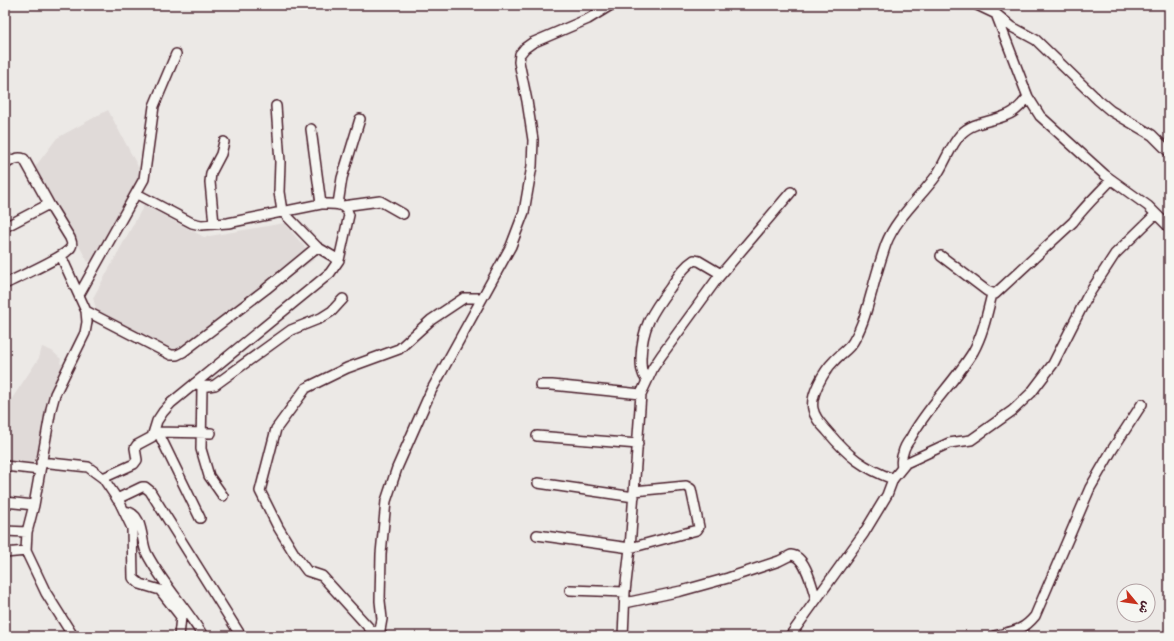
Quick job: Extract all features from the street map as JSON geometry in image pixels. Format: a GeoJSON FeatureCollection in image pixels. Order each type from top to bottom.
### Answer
{"type":"FeatureCollection","features":[{"type":"Feature","properties":{"kind":"street"},"geometry":{"type":"LineString","coordinates":[[482,298],[464,298],[431,320],[399,349],[347,368],[306,388],[276,429],[260,491],[263,497],[295,555],[307,571],[322,576],[372,630],[380,635],[382,619],[380,601],[381,554],[386,501],[397,468],[431,391],[511,246],[524,212],[532,166],[533,140],[519,62],[520,54],[532,43],[588,19],[611,5]]}},
{"type":"Feature","properties":{"kind":"street"},"geometry":{"type":"LineString","coordinates":[[977,5],[996,14],[1012,26],[1036,40],[1111,111],[1152,135],[1169,152]]}},
{"type":"Feature","properties":{"kind":"street"},"geometry":{"type":"LineString","coordinates":[[996,14],[1028,97],[1045,123],[1111,180],[1148,206],[1169,227]]}},
{"type":"Feature","properties":{"kind":"street"},"geometry":{"type":"LineString","coordinates":[[80,295],[144,179],[154,106],[176,54]]}},
{"type":"Feature","properties":{"kind":"street"},"geometry":{"type":"LineString","coordinates":[[893,480],[858,463],[841,447],[816,418],[813,408],[813,396],[820,381],[834,361],[850,346],[864,321],[877,270],[893,230],[936,175],[956,141],[969,127],[1014,112],[1028,97]]}},
{"type":"Feature","properties":{"kind":"street"},"geometry":{"type":"LineString","coordinates":[[276,106],[280,162],[279,192],[282,211],[317,247],[339,260]]}},
{"type":"Feature","properties":{"kind":"street"},"geometry":{"type":"LineString","coordinates":[[341,205],[342,178],[360,119]]}},
{"type":"Feature","properties":{"kind":"street"},"geometry":{"type":"LineString","coordinates":[[311,129],[321,204]]}},
{"type":"Feature","properties":{"kind":"street"},"geometry":{"type":"LineString","coordinates":[[214,224],[210,182],[211,173],[221,154],[224,142]]}},
{"type":"Feature","properties":{"kind":"street"},"geometry":{"type":"LineString","coordinates":[[5,164],[15,159],[24,159],[72,243],[71,248],[61,256],[5,284]]}},
{"type":"Feature","properties":{"kind":"street"},"geometry":{"type":"LineString","coordinates":[[992,294],[1000,291],[1073,222],[1082,209],[1091,202],[1111,180]]}},
{"type":"Feature","properties":{"kind":"street"},"geometry":{"type":"LineString","coordinates":[[624,636],[625,592],[630,548],[641,394],[661,356],[721,274],[791,192]]}},
{"type":"Feature","properties":{"kind":"street"},"geometry":{"type":"LineString","coordinates":[[137,194],[192,223],[201,225],[214,224],[321,204],[341,205],[380,201],[403,214]]}},
{"type":"Feature","properties":{"kind":"street"},"geometry":{"type":"LineString","coordinates":[[5,227],[49,204]]}},
{"type":"Feature","properties":{"kind":"street"},"geometry":{"type":"LineString","coordinates":[[200,518],[156,432],[157,421],[171,403],[198,385],[330,273],[339,260],[350,215],[348,210],[341,205]]}},
{"type":"Feature","properties":{"kind":"street"},"geometry":{"type":"LineString","coordinates":[[790,636],[864,533],[887,495],[893,480],[906,463],[941,446],[954,442],[971,440],[1012,411],[1030,393],[1053,364],[1087,297],[1115,254],[1156,214]]}},
{"type":"Feature","properties":{"kind":"street"},"geometry":{"type":"LineString","coordinates":[[86,311],[171,355],[177,355],[266,289],[317,247]]}},
{"type":"Feature","properties":{"kind":"street"},"geometry":{"type":"LineString","coordinates":[[61,256],[80,295],[86,311],[87,322],[85,333],[55,394],[51,409],[28,532],[26,551],[46,594],[73,636]]}},
{"type":"Feature","properties":{"kind":"street"},"geometry":{"type":"LineString","coordinates":[[941,256],[992,294]]}},
{"type":"Feature","properties":{"kind":"street"},"geometry":{"type":"LineString","coordinates":[[647,381],[641,368],[641,348],[646,327],[654,310],[684,268],[694,260],[699,261],[721,274]]}},
{"type":"Feature","properties":{"kind":"street"},"geometry":{"type":"LineString","coordinates":[[902,468],[901,460],[903,452],[913,432],[973,351],[981,335],[992,294]]}},
{"type":"Feature","properties":{"kind":"street"},"geometry":{"type":"LineString","coordinates":[[198,385],[208,387],[221,381],[292,330],[321,318],[332,311],[344,299]]}},
{"type":"Feature","properties":{"kind":"street"},"geometry":{"type":"LineString","coordinates":[[540,385],[552,384],[641,394]]}},
{"type":"Feature","properties":{"kind":"street"},"geometry":{"type":"LineString","coordinates":[[198,385],[201,449],[204,463],[209,476],[223,496]]}},
{"type":"Feature","properties":{"kind":"street"},"geometry":{"type":"LineString","coordinates":[[994,636],[1023,628],[1029,624],[1035,616],[1090,488],[1112,450],[1142,404]]}},
{"type":"Feature","properties":{"kind":"street"},"geometry":{"type":"LineString","coordinates":[[156,432],[210,433]]}},
{"type":"Feature","properties":{"kind":"street"},"geometry":{"type":"LineString","coordinates":[[103,478],[134,464],[137,460],[135,448],[137,445],[148,440],[156,432]]}},
{"type":"Feature","properties":{"kind":"street"},"geometry":{"type":"LineString","coordinates":[[537,436],[638,444]]}},
{"type":"Feature","properties":{"kind":"street"},"geometry":{"type":"LineString","coordinates":[[5,466],[88,467],[103,478],[124,511],[132,528],[133,578],[140,584],[160,590],[178,613],[181,620],[179,636]]}},
{"type":"Feature","properties":{"kind":"street"},"geometry":{"type":"LineString","coordinates":[[537,535],[630,548],[697,530],[699,527],[691,489],[686,486],[634,494],[538,483]]}},
{"type":"Feature","properties":{"kind":"street"},"geometry":{"type":"LineString","coordinates":[[117,499],[142,487],[145,487],[150,491],[241,636]]}},
{"type":"Feature","properties":{"kind":"street"},"geometry":{"type":"LineString","coordinates":[[5,502],[34,505]]}},
{"type":"Feature","properties":{"kind":"street"},"geometry":{"type":"LineString","coordinates":[[124,511],[128,511],[134,515],[143,533],[147,554],[203,636]]}},
{"type":"Feature","properties":{"kind":"street"},"geometry":{"type":"LineString","coordinates":[[5,531],[28,532]]}},
{"type":"Feature","properties":{"kind":"street"},"geometry":{"type":"LineString","coordinates":[[5,553],[26,551]]}},
{"type":"Feature","properties":{"kind":"street"},"geometry":{"type":"LineString","coordinates":[[625,603],[723,580],[780,561],[791,555],[798,557],[804,565],[816,599]]}},
{"type":"Feature","properties":{"kind":"street"},"geometry":{"type":"LineString","coordinates":[[570,590],[625,592]]}},
{"type":"Feature","properties":{"kind":"shaded area"},"geometry":{"type":"Polygon","coordinates":[[[108,110],[144,178],[99,256],[88,262],[35,167],[57,138],[108,110]]]}},
{"type":"Feature","properties":{"kind":"shaded area"},"geometry":{"type":"Polygon","coordinates":[[[144,205],[204,237],[284,223],[315,259],[181,357],[99,319],[93,298],[144,205]]]}},
{"type":"Feature","properties":{"kind":"shaded area"},"geometry":{"type":"Polygon","coordinates":[[[42,347],[52,351],[61,359],[60,363],[67,367],[51,395],[35,468],[5,464],[5,409],[39,358],[42,347]]]}}]}
